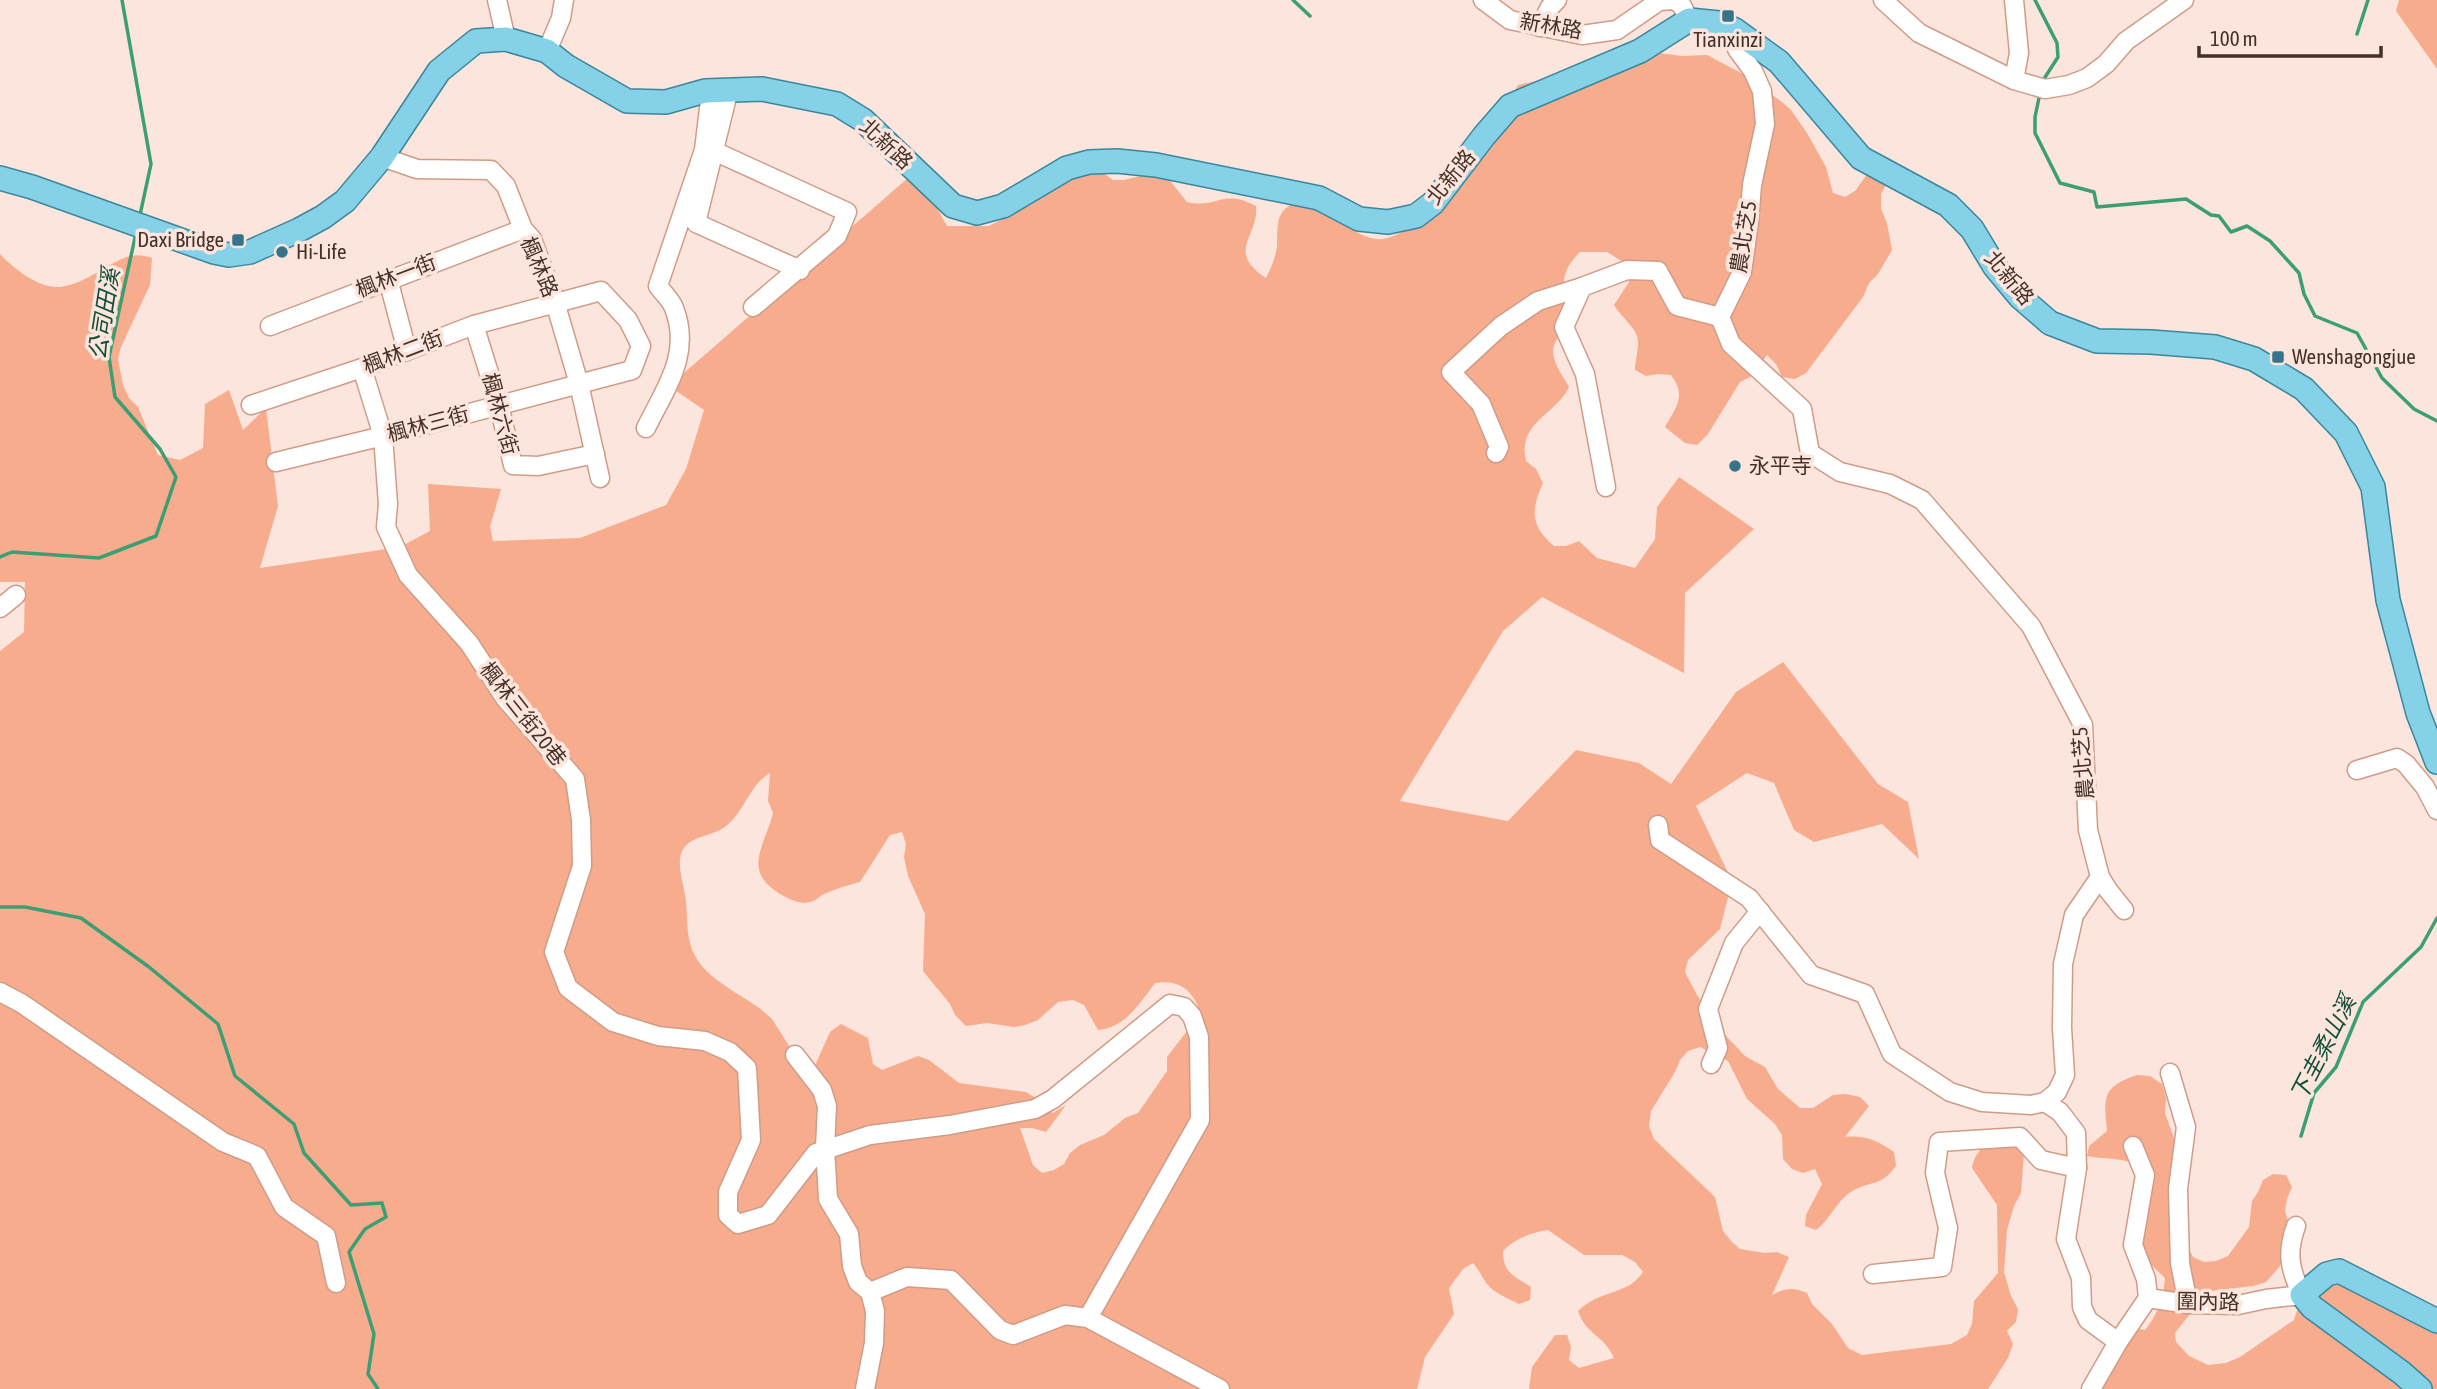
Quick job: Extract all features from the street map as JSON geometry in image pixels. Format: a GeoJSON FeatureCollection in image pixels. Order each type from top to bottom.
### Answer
{"type":"FeatureCollection","features":[{"type":"Feature","properties":{"kind":"main road","name":"北新路"},"geometry":{"type":"LineString","coordinates":[[0,178],[214,252],[229,255],[250,252],[323,217],[345,201],[382,157],[439,71],[476,41],[506,39],[547,51],[566,66],[627,101],[666,102],[705,91],[762,89],[836,104],[863,120],[953,206],[977,213],[1003,206],[1067,168],[1089,162],[1117,161],[1156,165],[1319,198],[1359,219],[1388,222],[1416,216],[1433,203],[1510,106],[1640,51],[1689,9],[1735,30],[1779,62],[1861,158],[1948,205],[1972,229],[1995,267],[2020,297],[2050,323],[2097,341],[2215,347],[2254,359],[2304,389],[2346,433],[2373,487],[2388,600],[2418,713],[2437,762]]}},
{"type":"Feature","properties":{"kind":"main road"},"geometry":{"type":"LineString","coordinates":[[2420,1389],[2312,1307],[2302,1295],[2327,1274],[2339,1271],[2437,1321]]}},
{"type":"Feature","properties":{"kind":"street"},"geometry":{"type":"LineString","coordinates":[[497,0],[506,39]]}},
{"type":"Feature","properties":{"kind":"street"},"geometry":{"type":"LineString","coordinates":[[547,51],[561,18],[564,0]]}},
{"type":"Feature","properties":{"kind":"street","name":"新林路"},"geometry":{"type":"LineString","coordinates":[[1482,0],[1510,20],[1582,35],[1617,30],[1659,1],[1675,1],[1689,9]]}},
{"type":"Feature","properties":{"kind":"street"},"geometry":{"type":"LineString","coordinates":[[1540,27],[1550,7],[1557,0]]}},
{"type":"Feature","properties":{"kind":"street"},"geometry":{"type":"LineString","coordinates":[[1883,0],[1919,33],[2030,84],[2069,85],[2087,78],[2106,64],[2126,41],[2184,0]]}},
{"type":"Feature","properties":{"kind":"street"},"geometry":{"type":"LineString","coordinates":[[2014,0],[2019,53],[2030,84]]}},
{"type":"Feature","properties":{"kind":"street","name":"農北芝5"},"geometry":{"type":"LineString","coordinates":[[1735,30],[1737,49],[1753,71],[1762,91],[1765,124],[1752,184],[1742,272],[1720,317],[1731,344],[1802,409],[1810,453],[1840,472],[1890,484],[1922,500],[2031,626],[2083,725],[2088,830],[2100,877]]}},
{"type":"Feature","properties":{"kind":"street"},"geometry":{"type":"LineString","coordinates":[[729,89],[696,223],[800,270]]}},
{"type":"Feature","properties":{"kind":"street"},"geometry":{"type":"LineString","coordinates":[[646,428],[678,363],[680,335],[674,306],[658,286],[704,150],[710,100],[705,91]]}},
{"type":"Feature","properties":{"kind":"street"},"geometry":{"type":"LineString","coordinates":[[714,151],[848,212],[837,236],[753,307]]}},
{"type":"Feature","properties":{"kind":"street","name":"楓林路"},"geometry":{"type":"LineString","coordinates":[[382,157],[417,169],[491,170],[506,186],[523,229],[532,239],[555,302],[579,384],[600,478]]}},
{"type":"Feature","properties":{"kind":"street","name":"楓林一街"},"geometry":{"type":"LineString","coordinates":[[270,326],[523,229]]}},
{"type":"Feature","properties":{"kind":"street"},"geometry":{"type":"LineString","coordinates":[[1496,453],[1499,447],[1481,404],[1451,372],[1501,326],[1538,301],[1627,270],[1658,271],[1677,306],[1720,317]]}},
{"type":"Feature","properties":{"kind":"street"},"geometry":{"type":"LineString","coordinates":[[388,279],[407,351]]}},
{"type":"Feature","properties":{"kind":"street"},"geometry":{"type":"LineString","coordinates":[[1583,287],[1564,327],[1585,374],[1606,486]]}},
{"type":"Feature","properties":{"kind":"street","name":"楓林三街"},"geometry":{"type":"LineString","coordinates":[[276,462],[632,370],[641,346],[628,320],[601,292],[555,302]]}},
{"type":"Feature","properties":{"kind":"street","name":"楓林二街"},"geometry":{"type":"LineString","coordinates":[[251,405],[362,368],[474,325],[555,302]]}},
{"type":"Feature","properties":{"kind":"street","name":"楓林六街"},"geometry":{"type":"LineString","coordinates":[[474,325],[499,405],[513,465],[538,466],[595,454]]}},
{"type":"Feature","properties":{"kind":"street"},"geometry":{"type":"LineString","coordinates":[[362,368],[383,436]]}},
{"type":"Feature","properties":{"kind":"street","name":"楓林三街20巷"},"geometry":{"type":"LineString","coordinates":[[383,436],[388,504],[386,527],[408,575],[470,643],[505,698],[575,779],[581,820],[582,866],[554,952],[568,988],[613,1022],[658,1035],[705,1041],[730,1052],[747,1068],[751,1140],[728,1192],[728,1215],[738,1224],[768,1215],[816,1153],[825,1148]]}},
{"type":"Feature","properties":{"kind":"street"},"geometry":{"type":"LineString","coordinates":[[0,608],[16,595]]}},
{"type":"Feature","properties":{"kind":"street"},"geometry":{"type":"LineString","coordinates":[[2357,770],[2397,758],[2406,764],[2425,787],[2437,810]]}},
{"type":"Feature","properties":{"kind":"street"},"geometry":{"type":"LineString","coordinates":[[1658,825],[1660,840],[1749,898],[1811,975],[1866,994],[1892,1054],[1950,1092],[1982,1102],[2031,1105],[2045,1102],[2057,1092],[2065,1075],[2062,1028],[2063,964],[2074,915],[2100,877],[2124,910]]}},
{"type":"Feature","properties":{"kind":"street"},"geometry":{"type":"LineString","coordinates":[[1711,1064],[1718,1048],[1707,1009],[1734,943],[1760,911]]}},
{"type":"Feature","properties":{"kind":"street"},"geometry":{"type":"LineString","coordinates":[[0,992],[21,1003],[223,1142],[257,1156],[284,1207],[326,1237],[336,1283]]}},
{"type":"Feature","properties":{"kind":"street"},"geometry":{"type":"LineString","coordinates":[[825,1148],[870,1135],[950,1125],[1035,1109],[1054,1099],[1170,1004],[1184,1007],[1192,1016],[1199,1037],[1200,1119],[1088,1318]]}},
{"type":"Feature","properties":{"kind":"street"},"geometry":{"type":"LineString","coordinates":[[795,1055],[822,1090],[827,1106],[825,1148],[828,1199],[849,1234],[852,1266],[858,1282],[870,1292],[874,1311],[874,1343],[866,1389]]}},
{"type":"Feature","properties":{"kind":"street"},"geometry":{"type":"LineString","coordinates":[[2170,1073],[2186,1127],[2178,1189],[2180,1263],[2188,1304]]}},
{"type":"Feature","properties":{"kind":"street"},"geometry":{"type":"LineString","coordinates":[[2045,1102],[2060,1112],[2076,1133],[2077,1168],[2066,1239],[2081,1279],[2082,1307],[2088,1320],[2118,1342]]}},
{"type":"Feature","properties":{"kind":"street"},"geometry":{"type":"LineString","coordinates":[[1873,1274],[1942,1267],[1948,1228],[1935,1173],[1939,1142],[2020,1137],[2041,1160],[2077,1168]]}},
{"type":"Feature","properties":{"kind":"street"},"geometry":{"type":"LineString","coordinates":[[2133,1146],[2145,1175],[2133,1245],[2146,1279],[2148,1298]]}},
{"type":"Feature","properties":{"kind":"street"},"geometry":{"type":"LineString","coordinates":[[2296,1226],[2290,1243],[2290,1259],[2302,1295]]}},
{"type":"Feature","properties":{"kind":"street"},"geometry":{"type":"LineString","coordinates":[[870,1292],[907,1277],[951,1280],[999,1330],[1013,1335],[1065,1315],[1088,1318],[1220,1389]]}},
{"type":"Feature","properties":{"kind":"street","name":"圍內路"},"geometry":{"type":"LineString","coordinates":[[2091,1389],[2148,1298],[2188,1304],[2238,1305],[2302,1295]]}},
{"type":"Feature","properties":{"kind":"shaded area"},"geometry":{"type":"Polygon","coordinates":[[[2399,0],[2437,0],[2437,69],[2396,11],[2399,0]]]}},
{"type":"Feature","properties":{"kind":"shaded area"},"geometry":{"type":"Polygon","coordinates":[[[1659,53],[1707,55],[1741,73],[1791,110],[1826,167],[1833,193],[1845,197],[1855,191],[1876,162],[1893,172],[1881,194],[1881,209],[1887,223],[1892,250],[1878,274],[1869,283],[1863,297],[1806,373],[1795,379],[1782,377],[1776,364],[1767,355],[1752,376],[1740,382],[1708,434],[1697,445],[1685,443],[1665,427],[1679,395],[1671,375],[1646,376],[1635,370],[1637,336],[1614,305],[1629,282],[1631,267],[1607,252],[1580,252],[1566,273],[1564,290],[1567,317],[1553,348],[1555,361],[1569,387],[1556,405],[1532,428],[1525,448],[1526,461],[1536,469],[1543,483],[1535,510],[1540,532],[1554,546],[1566,546],[1579,541],[1597,558],[1635,568],[1655,539],[1657,507],[1679,477],[1754,529],[1685,593],[1684,673],[1542,597],[1503,631],[1400,801],[1508,821],[1576,750],[1639,763],[1671,784],[1736,692],[1783,662],[1878,784],[1908,802],[1919,859],[1882,824],[1814,842],[1794,830],[1774,783],[1747,773],[1696,806],[1732,881],[1720,929],[1688,960],[1685,972],[1697,995],[1727,1037],[1745,1056],[1765,1067],[1778,1089],[1800,1108],[1813,1108],[1833,1095],[1860,1097],[1869,1106],[1845,1137],[1865,1138],[1882,1145],[1894,1152],[1896,1166],[1881,1180],[1848,1194],[1816,1230],[1805,1226],[1806,1215],[1822,1184],[1815,1169],[1803,1173],[1792,1169],[1783,1159],[1782,1135],[1775,1124],[1747,1099],[1728,1061],[1700,1047],[1688,1051],[1680,1060],[1651,1111],[1649,1126],[1654,1139],[1715,1197],[1723,1231],[1731,1241],[1740,1249],[1777,1252],[1789,1257],[1772,1295],[1789,1289],[1807,1293],[1812,1304],[1832,1324],[1848,1348],[1862,1355],[1951,1344],[1967,1335],[1972,1324],[1974,1301],[1998,1273],[1997,1205],[1972,1168],[1974,1159],[1988,1145],[2017,1141],[2024,1153],[2021,1193],[2007,1230],[2004,1272],[2018,1309],[2016,1322],[2007,1331],[2013,1344],[2008,1358],[1988,1389],[1529,1389],[1532,1367],[1555,1335],[1567,1335],[1571,1347],[1569,1360],[1579,1368],[1614,1358],[1605,1344],[1581,1319],[1578,1311],[1595,1299],[1629,1285],[1643,1272],[1635,1262],[1622,1255],[1584,1255],[1548,1230],[1524,1237],[1503,1251],[1507,1269],[1531,1287],[1530,1300],[1519,1304],[1498,1293],[1487,1284],[1473,1263],[1463,1269],[1449,1288],[1454,1314],[1425,1357],[1417,1389],[0,1389],[0,651],[24,632],[25,582],[0,582],[0,254],[25,275],[55,287],[75,283],[128,256],[152,258],[150,285],[118,359],[123,385],[129,398],[138,407],[158,455],[180,460],[203,448],[205,404],[229,390],[243,430],[266,408],[278,506],[260,568],[400,547],[430,531],[428,484],[501,489],[490,527],[493,541],[580,538],[666,505],[686,469],[704,410],[669,386],[916,171],[947,226],[989,226],[1032,204],[1050,190],[1093,166],[1113,180],[1166,170],[1171,182],[1187,202],[1206,203],[1235,199],[1256,206],[1256,217],[1246,252],[1254,268],[1266,278],[1276,254],[1280,216],[1288,206],[1305,197],[1339,222],[1368,237],[1383,239],[1402,232],[1489,138],[1518,85],[1659,53]],[[770,773],[757,784],[726,826],[693,840],[681,853],[690,943],[701,965],[772,1019],[791,1049],[813,1070],[830,1032],[841,1024],[868,1038],[873,1064],[882,1070],[918,1056],[929,1060],[959,1083],[1026,1092],[1053,1113],[1066,1105],[1046,1132],[1020,1128],[1033,1165],[1042,1173],[1064,1164],[1070,1153],[1080,1145],[1104,1135],[1125,1118],[1138,1113],[1167,1071],[1167,1057],[1187,1031],[1198,1006],[1191,994],[1176,984],[1155,983],[1124,1020],[1098,1030],[1084,1005],[1073,1000],[1058,1002],[1038,1020],[1025,1025],[1014,1027],[987,1023],[966,1026],[923,971],[925,914],[908,876],[904,857],[906,844],[902,832],[890,835],[860,882],[828,892],[806,903],[798,902],[780,894],[761,876],[759,857],[773,813],[768,801],[770,773]]]}},
{"type":"Feature","properties":{"kind":"shaded area"},"geometry":{"type":"Polygon","coordinates":[[[2137,1075],[2150,1076],[2162,1084],[2166,1098],[2165,1113],[2180,1155],[2187,1246],[2193,1257],[2204,1262],[2228,1256],[2249,1227],[2252,1201],[2263,1180],[2273,1174],[2286,1175],[2292,1187],[2285,1211],[2289,1224],[2283,1262],[2266,1282],[2195,1293],[2193,1310],[2175,1333],[2176,1342],[2189,1356],[2208,1365],[2226,1363],[2240,1357],[2294,1320],[2299,1304],[2334,1283],[2354,1286],[2437,1328],[2437,1389],[2096,1389],[2120,1325],[2145,1330],[2161,1299],[2165,1278],[2146,1260],[2140,1249],[2142,1209],[2152,1191],[2147,1179],[2141,1170],[2127,1161],[2087,1156],[2089,1146],[2107,1131],[2107,1095],[2117,1084],[2137,1075]]]}},
{"type":"Feature","properties":{"kind":"waterway","name":"公司田溪"},"geometry":{"type":"LineString","coordinates":[[122,0],[151,164],[140,215]]}},
{"type":"Feature","properties":{"kind":"waterway"},"geometry":{"type":"LineString","coordinates":[[1293,0],[1310,16]]}},
{"type":"Feature","properties":{"kind":"waterway","name":"下圭柔山溪"},"geometry":{"type":"LineString","coordinates":[[2035,0],[2057,43],[2058,57],[2042,82]]}},
{"type":"Feature","properties":{"kind":"waterway"},"geometry":{"type":"LineString","coordinates":[[2357,34],[2368,0]]}},
{"type":"Feature","properties":{"kind":"waterway","name":"下圭柔山溪"},"geometry":{"type":"LineString","coordinates":[[2040,93],[2035,133],[2060,183],[2094,192],[2097,207],[2186,199],[2211,215],[2219,216],[2231,232],[2247,226],[2270,241],[2299,273],[2304,294],[2315,316],[2357,333],[2382,378],[2414,409],[2437,421]]}},
{"type":"Feature","properties":{"kind":"waterway","name":"公司田溪"},"geometry":{"type":"LineString","coordinates":[[0,557],[12,552],[99,558],[156,536],[176,477],[160,449],[115,397],[109,357],[136,233]]}},
{"type":"Feature","properties":{"kind":"waterway"},"geometry":{"type":"LineString","coordinates":[[0,907],[25,907],[81,918],[149,967],[218,1024],[235,1076],[294,1124],[304,1153],[351,1205],[382,1203],[386,1217],[365,1229],[349,1252],[374,1334],[368,1374],[378,1389]]}},
{"type":"Feature","properties":{"kind":"waterway","name":"下圭柔山溪"},"geometry":{"type":"LineString","coordinates":[[2301,1136],[2314,1093],[2336,1067],[2363,1002],[2421,947],[2437,918]]}},
{"type":"Feature","properties":{"kind":"place","name":"Tianxinzi"},"geometry":{"type":"Point","coordinates":[1728,16]}},
{"type":"Feature","properties":{"kind":"place","name":"Daxi Bridge"},"geometry":{"type":"Point","coordinates":[238,240]}},
{"type":"Feature","properties":{"kind":"place","name":"Hi-Life"},"geometry":{"type":"Point","coordinates":[282,252]}},
{"type":"Feature","properties":{"kind":"place","name":"Wenshagongjue"},"geometry":{"type":"Point","coordinates":[2278,357]}},
{"type":"Feature","properties":{"kind":"place","name":"永平寺"},"geometry":{"type":"Point","coordinates":[1735,466]}}]}
